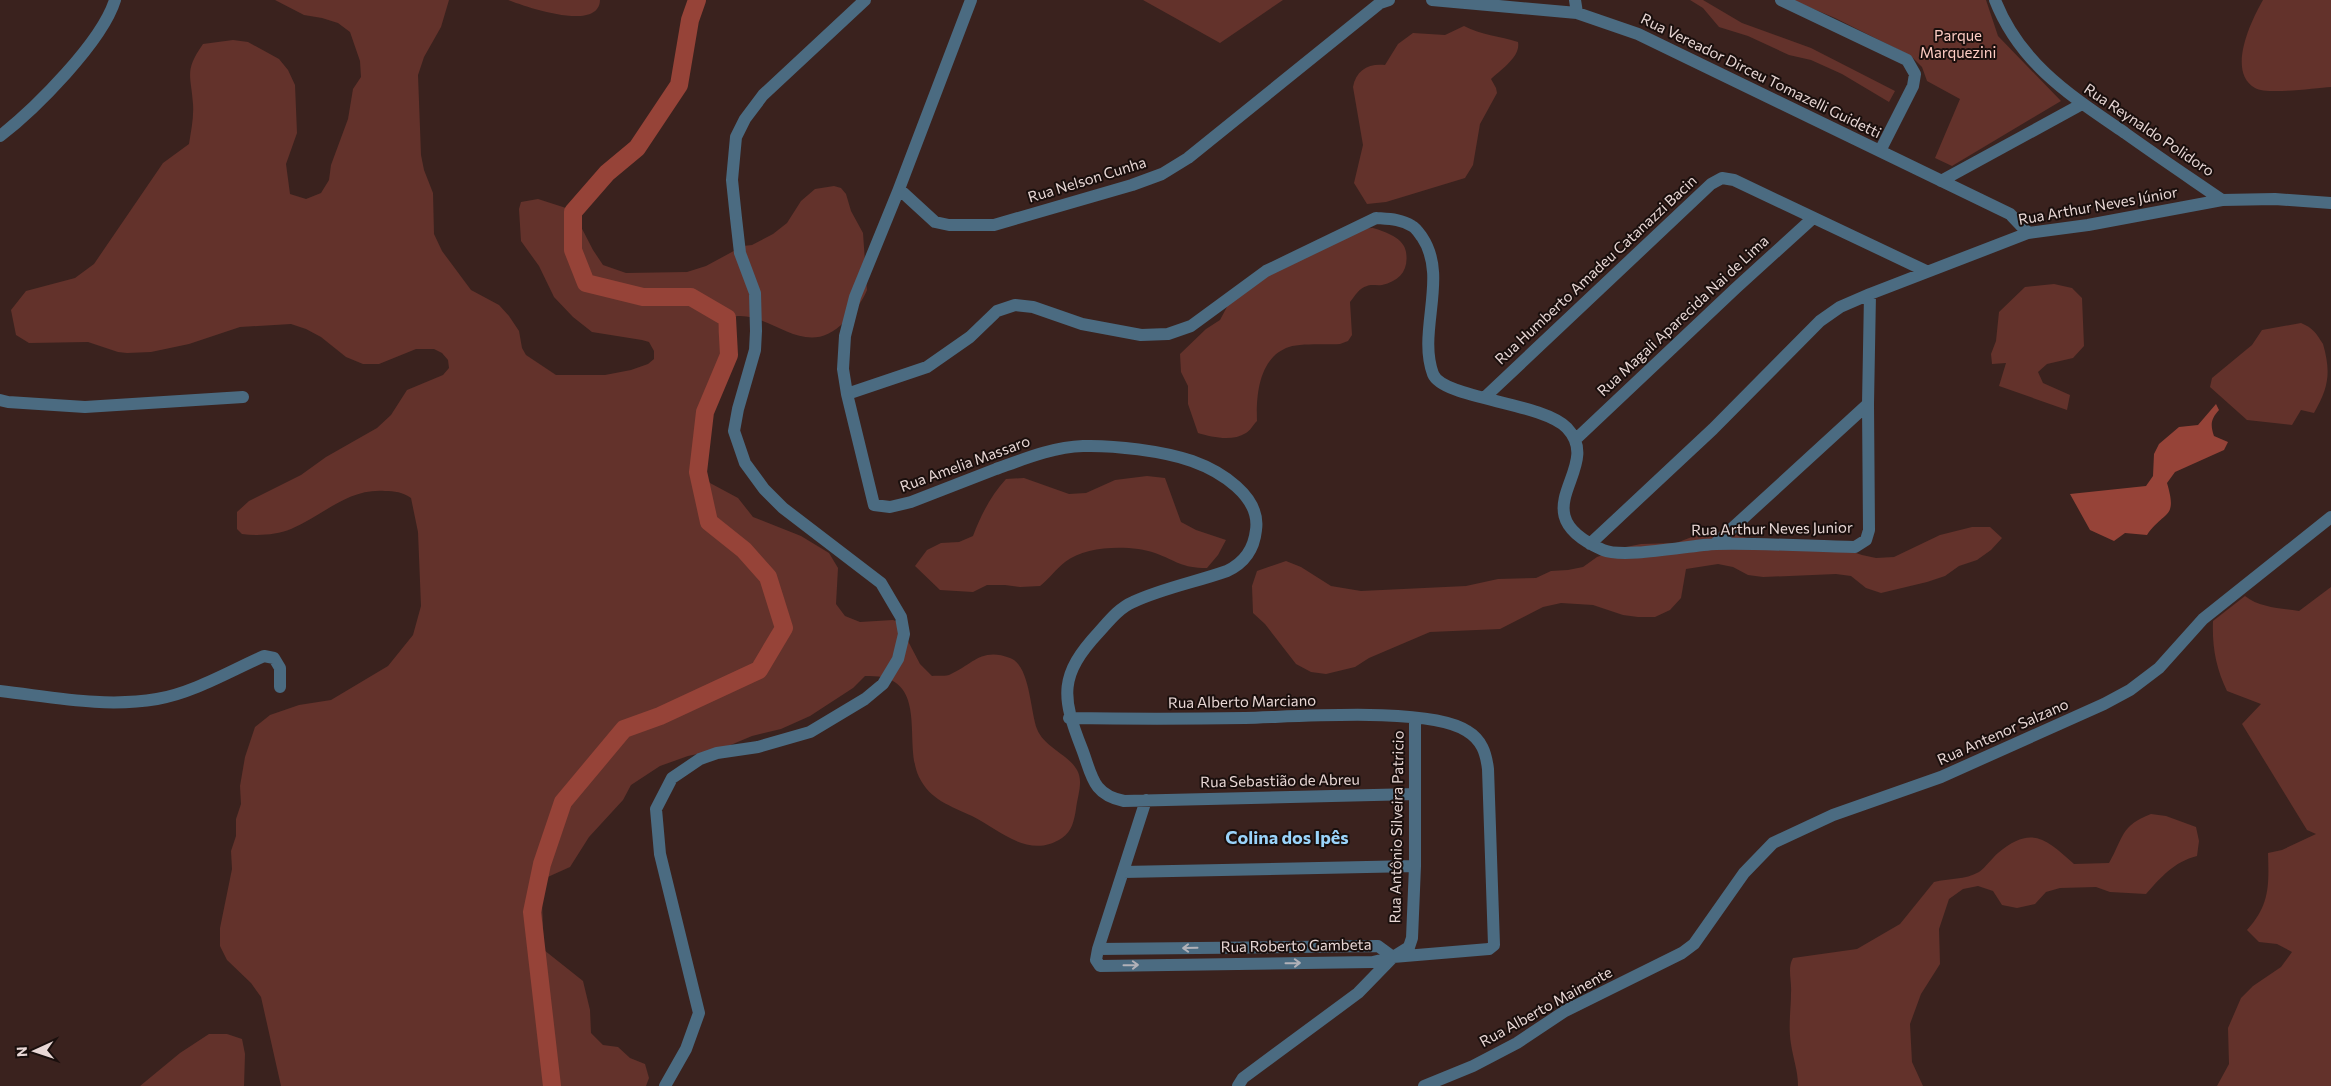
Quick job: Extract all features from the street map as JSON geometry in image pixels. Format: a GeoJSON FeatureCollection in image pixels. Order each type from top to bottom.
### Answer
{"type":"FeatureCollection","features":[{"type":"Feature","properties":{"kind":"street"},"geometry":{"type":"LineString","coordinates":[[0,136],[64,75],[110,16],[116,0]]}},
{"type":"Feature","properties":{"kind":"street"},"geometry":{"type":"LineString","coordinates":[[665,1086],[686,1049],[700,1014],[660,854],[657,832],[656,809],[672,778],[700,759],[717,753],[758,747],[810,732],[865,699],[883,684],[898,660],[904,634],[901,617],[880,583],[783,508],[764,489],[745,463],[734,432],[738,409],[755,350],[756,331],[755,293],[740,253],[732,180],[736,137],[745,119],[763,95],[865,0]]}},
{"type":"Feature","properties":{"kind":"street","name":"Rua Amelia Massaro"},"geometry":{"type":"LineString","coordinates":[[971,0],[899,189],[855,297],[845,336],[843,369],[846,394],[874,506],[890,507],[911,502],[1055,449],[1084,446],[1134,449],[1191,460],[1212,470],[1242,491],[1255,508],[1258,521],[1256,534],[1249,552],[1240,565],[1203,580],[1132,603],[1112,617],[1086,646],[1072,666],[1067,686],[1069,718]]}},
{"type":"Feature","properties":{"kind":"street","name":"Rua Nelson Cunha"},"geometry":{"type":"LineString","coordinates":[[899,189],[936,222],[949,226],[994,225],[1132,185],[1162,174],[1188,158],[1380,3],[1388,0]]}},
{"type":"Feature","properties":{"kind":"street","name":"Rua Vereador Dirceu Tomazelli Guidetti"},"geometry":{"type":"LineString","coordinates":[[1432,0],[1577,13],[1638,34],[2010,214],[2028,233]]}},
{"type":"Feature","properties":{"kind":"street"},"geometry":{"type":"LineString","coordinates":[[1575,0],[1577,13]]}},
{"type":"Feature","properties":{"kind":"street"},"geometry":{"type":"LineString","coordinates":[[1781,0],[1907,60],[1915,74],[1913,86],[1880,151]]}},
{"type":"Feature","properties":{"kind":"street","name":"Rua Reynaldo Polidoro"},"geometry":{"type":"LineString","coordinates":[[1995,0],[2004,22],[2030,59],[2061,89],[2222,200]]}},
{"type":"Feature","properties":{"kind":"street"},"geometry":{"type":"LineString","coordinates":[[1941,181],[2082,104]]}},
{"type":"Feature","properties":{"kind":"street","name":"Rua Humberto Amadeu Catanazzi Bacin"},"geometry":{"type":"LineString","coordinates":[[1484,398],[1711,184],[1722,178],[1734,180],[1926,270]]}},
{"type":"Feature","properties":{"kind":"street"},"geometry":{"type":"LineString","coordinates":[[2222,200],[2275,199],[2331,203]]}},
{"type":"Feature","properties":{"kind":"street","name":"Rua Arthur Neves Júnior"},"geometry":{"type":"LineString","coordinates":[[1590,544],[1713,429],[1820,321],[1840,307],[1926,270],[2028,233],[2088,225],[2222,200]]}},
{"type":"Feature","properties":{"kind":"street"},"geometry":{"type":"LineString","coordinates":[[846,394],[927,367],[970,337],[997,311],[1015,305],[1033,307],[1090,326],[1141,336],[1168,334],[1191,326],[1266,271],[1376,218],[1395,219],[1414,226],[1427,244],[1433,270],[1429,356],[1434,376],[1447,387],[1540,412],[1566,427],[1576,439]]}},
{"type":"Feature","properties":{"kind":"street","name":"Rua Magali Aparecida Nai de Lima"},"geometry":{"type":"LineString","coordinates":[[1576,439],[1813,218]]}},
{"type":"Feature","properties":{"kind":"street","name":"Rua Arthur Neves Junior"},"geometry":{"type":"LineString","coordinates":[[1576,439],[1578,459],[1564,495],[1564,514],[1571,530],[1590,544],[1606,551],[1627,553],[1715,544],[1855,547],[1866,540],[1869,530],[1868,404],[1870,294]]}},
{"type":"Feature","properties":{"kind":"street"},"geometry":{"type":"LineString","coordinates":[[0,400],[84,407],[243,397]]}},
{"type":"Feature","properties":{"kind":"street"},"geometry":{"type":"LineString","coordinates":[[1715,544],[1868,404]]}},
{"type":"Feature","properties":{"kind":"street","name":"Rua Antenor Salzano"},"geometry":{"type":"LineString","coordinates":[[1682,952],[1694,944],[1744,873],[1773,843],[1833,815],[1941,777],[2104,704],[2130,690],[2159,668],[2203,619],[2331,517]]}},
{"type":"Feature","properties":{"kind":"street"},"geometry":{"type":"LineString","coordinates":[[0,691],[76,701],[109,703],[158,699],[185,691],[264,656],[274,658],[280,668],[280,687]]}},
{"type":"Feature","properties":{"kind":"street","name":"Rua Alberto Marciano"},"geometry":{"type":"LineString","coordinates":[[1069,718],[1131,720],[1384,716],[1438,721],[1466,730],[1476,738],[1486,751],[1496,942],[1489,949],[1393,957]]}},
{"type":"Feature","properties":{"kind":"street","name":"Rua Sebastião de Abreu"},"geometry":{"type":"LineString","coordinates":[[1069,718],[1098,788],[1109,798],[1124,801],[1414,794]]}},
{"type":"Feature","properties":{"kind":"street","name":"Rua Antônio Silveira Patricio"},"geometry":{"type":"LineString","coordinates":[[1238,1086],[1243,1078],[1358,993],[1393,957],[1409,948],[1412,938],[1415,866],[1415,718]]}},
{"type":"Feature","properties":{"kind":"street"},"geometry":{"type":"LineString","coordinates":[[1146,800],[1123,872],[1415,866]]}},
{"type":"Feature","properties":{"kind":"street","name":"Rua Roberto Gambeta"},"geometry":{"type":"LineString","coordinates":[[1123,872],[1098,949],[1378,946],[1393,957]]}},
{"type":"Feature","properties":{"kind":"street","name":"Rua Alberto Mainente"},"geometry":{"type":"LineString","coordinates":[[1424,1086],[1473,1066],[1517,1043],[1565,1011],[1682,952]]}},
{"type":"Feature","properties":{"kind":"green space"},"geometry":{"type":"Polygon","coordinates":[[[275,0],[449,0],[441,27],[424,57],[418,75],[421,155],[424,170],[433,193],[434,234],[442,251],[471,290],[499,305],[509,316],[519,331],[522,348],[526,355],[556,375],[605,375],[631,370],[648,364],[654,359],[654,351],[649,342],[592,332],[573,317],[554,297],[539,266],[521,241],[519,209],[521,202],[538,199],[566,208],[578,221],[603,265],[626,273],[687,272],[706,266],[743,246],[752,245],[773,234],[787,223],[801,201],[815,189],[834,186],[841,188],[846,194],[851,211],[863,233],[867,290],[865,294],[858,307],[845,321],[828,334],[812,337],[797,335],[750,317],[735,317],[718,323],[720,338],[727,354],[727,380],[715,407],[693,437],[695,462],[710,483],[738,498],[753,517],[801,536],[829,553],[838,568],[836,604],[845,616],[860,622],[893,620],[898,622],[920,664],[932,676],[949,675],[984,656],[1000,655],[1017,662],[1022,669],[1037,729],[1041,737],[1069,761],[1079,774],[1080,786],[1074,818],[1070,829],[1062,838],[1050,844],[1038,846],[1026,844],[1004,835],[935,797],[919,777],[913,746],[911,712],[907,697],[899,686],[886,678],[865,676],[853,688],[810,716],[781,729],[752,736],[721,749],[688,756],[660,766],[631,785],[623,800],[589,837],[570,867],[541,880],[544,950],[583,981],[590,1010],[591,1033],[603,1045],[618,1047],[630,1058],[645,1064],[649,1078],[646,1086],[281,1086],[261,997],[251,983],[227,960],[220,946],[220,928],[232,869],[231,851],[236,836],[236,819],[241,804],[240,786],[245,757],[255,727],[270,715],[299,705],[331,700],[388,666],[413,635],[421,606],[418,532],[411,498],[402,493],[392,491],[372,491],[359,494],[336,504],[291,529],[273,534],[242,534],[237,529],[237,512],[249,501],[301,475],[326,457],[377,428],[391,415],[407,390],[443,375],[449,368],[448,360],[442,353],[434,349],[416,349],[379,364],[363,364],[346,357],[321,337],[291,324],[240,327],[189,344],[151,352],[118,352],[88,342],[29,343],[16,335],[11,310],[26,291],[75,278],[94,264],[163,163],[189,144],[193,114],[190,73],[193,61],[203,44],[233,40],[248,42],[279,59],[288,70],[295,85],[297,133],[286,164],[290,194],[306,199],[321,193],[329,180],[331,165],[348,119],[353,89],[361,77],[360,61],[350,32],[338,23],[304,15],[275,0]]]}},
{"type":"Feature","properties":{"kind":"green space"},"geometry":{"type":"Polygon","coordinates":[[[508,0],[600,0],[596,10],[587,15],[575,16],[560,15],[508,0]]]}},
{"type":"Feature","properties":{"kind":"green space"},"geometry":{"type":"Polygon","coordinates":[[[1143,0],[1283,0],[1220,43],[1143,0]]]}},
{"type":"Feature","properties":{"kind":"green space"},"geometry":{"type":"Polygon","coordinates":[[[1690,0],[1703,0],[1742,23],[1811,48],[1895,91],[1889,102],[1842,74],[1811,60],[1789,55],[1748,36],[1719,27],[1703,8],[1690,0]]]}},
{"type":"Feature","properties":{"kind":"green space","name":"Parque Marquezini"},"geometry":{"type":"Polygon","coordinates":[[[1792,0],[1986,0],[1998,36],[2061,101],[1952,166],[1935,158],[1960,99],[1927,81],[1922,67],[1911,56],[1835,18],[1792,0]]]}},
{"type":"Feature","properties":{"kind":"green space"},"geometry":{"type":"Polygon","coordinates":[[[2263,0],[2331,0],[2331,87],[2270,91],[2255,88],[2247,80],[2242,70],[2244,45],[2263,0]]]}},
{"type":"Feature","properties":{"kind":"green space"},"geometry":{"type":"Polygon","coordinates":[[[1464,26],[1518,42],[1518,48],[1513,58],[1491,79],[1497,93],[1480,124],[1473,165],[1465,178],[1386,202],[1367,204],[1354,183],[1363,145],[1353,87],[1357,76],[1364,69],[1374,65],[1385,65],[1398,44],[1413,33],[1445,35],[1464,26]]]}},
{"type":"Feature","properties":{"kind":"green space"},"geometry":{"type":"Polygon","coordinates":[[[1373,228],[1389,234],[1402,243],[1406,252],[1406,264],[1402,274],[1394,281],[1382,285],[1370,285],[1357,292],[1350,302],[1352,335],[1348,341],[1340,344],[1294,346],[1279,352],[1271,359],[1261,378],[1257,400],[1257,421],[1249,431],[1240,436],[1228,438],[1198,433],[1188,404],[1188,386],[1181,372],[1180,354],[1206,329],[1220,320],[1228,305],[1253,284],[1350,229],[1373,228]]]}},
{"type":"Feature","properties":{"kind":"green space"},"geometry":{"type":"Polygon","coordinates":[[[2054,284],[2072,288],[2082,298],[2084,346],[2073,358],[2047,364],[2038,372],[2043,383],[2070,395],[2067,410],[1999,386],[2006,363],[1992,364],[1991,354],[1996,341],[1999,312],[2025,287],[2054,284]]]}},
{"type":"Feature","properties":{"kind":"green space"},"geometry":{"type":"Polygon","coordinates":[[[2301,323],[2311,329],[2321,340],[2326,354],[2328,371],[2326,387],[2314,413],[2301,410],[2292,425],[2247,420],[2210,387],[2212,378],[2252,345],[2262,330],[2301,323]]]}},
{"type":"Feature","properties":{"kind":"green space"},"geometry":{"type":"Polygon","coordinates":[[[1147,476],[1165,478],[1181,522],[1196,530],[1226,540],[1218,555],[1207,568],[1185,565],[1145,550],[1109,548],[1074,556],[1040,586],[987,585],[973,592],[940,590],[915,566],[927,550],[941,543],[959,542],[973,536],[987,506],[1006,479],[1024,478],[1069,494],[1086,493],[1115,480],[1147,476]]]}},
{"type":"Feature","properties":{"kind":"green space"},"geometry":{"type":"Polygon","coordinates":[[[1972,527],[1990,527],[2002,538],[1991,550],[1977,560],[1959,566],[1945,576],[1881,593],[1866,588],[1851,576],[1836,574],[1763,577],[1748,575],[1733,567],[1718,564],[1686,569],[1681,598],[1670,610],[1655,617],[1623,615],[1593,605],[1561,603],[1543,607],[1500,629],[1430,632],[1369,658],[1355,667],[1326,674],[1311,672],[1296,664],[1265,624],[1253,613],[1252,586],[1257,571],[1286,561],[1301,567],[1331,586],[1361,591],[1466,586],[1498,579],[1536,578],[1551,571],[1583,567],[1597,557],[1626,547],[1641,544],[1676,543],[1705,532],[1723,532],[1752,539],[1832,545],[1876,558],[1894,557],[1940,535],[1972,527]]]}},
{"type":"Feature","properties":{"kind":"green space"},"geometry":{"type":"Polygon","coordinates":[[[2331,587],[2331,1086],[2217,1086],[2229,1064],[2228,1028],[2241,998],[2253,986],[2281,967],[2292,952],[2277,944],[2259,942],[2247,930],[2255,921],[2264,903],[2268,885],[2268,853],[2282,850],[2316,834],[2307,830],[2242,724],[2261,704],[2227,691],[2216,657],[2213,640],[2213,621],[2245,596],[2264,605],[2299,611],[2331,587]]]}},
{"type":"Feature","properties":{"kind":"green space"},"geometry":{"type":"Polygon","coordinates":[[[2151,814],[2166,816],[2196,827],[2199,841],[2197,856],[2175,866],[2146,894],[2110,892],[2096,887],[2060,888],[2046,892],[2035,904],[2017,908],[2002,905],[1993,891],[1978,886],[1963,889],[1949,899],[1939,929],[1940,964],[1921,994],[1910,1024],[1912,1062],[1923,1086],[1798,1086],[1790,1031],[1790,970],[1793,958],[1857,949],[1900,924],[1934,882],[1974,875],[1984,868],[1998,853],[2020,839],[2030,837],[2047,842],[2074,864],[2109,863],[2128,828],[2141,818],[2151,814]]]}},
{"type":"Feature","properties":{"kind":"green space"},"geometry":{"type":"Polygon","coordinates":[[[209,1034],[227,1034],[242,1039],[245,1054],[244,1086],[140,1086],[180,1053],[209,1034]]]}},
{"type":"Feature","properties":{"kind":"shaded area"},"geometry":{"type":"Polygon","coordinates":[[[2216,404],[2219,410],[2214,416],[2212,428],[2214,436],[2228,442],[2224,450],[2175,472],[2167,483],[2171,503],[2168,514],[2147,535],[2125,533],[2114,541],[2090,530],[2070,494],[2146,486],[2153,476],[2154,454],[2159,444],[2179,427],[2198,425],[2216,404]]]}},
{"type":"Feature","properties":{"kind":"waterway"},"geometry":{"type":"LineString","coordinates":[[552,1086],[532,912],[542,864],[563,802],[624,729],[660,716],[759,670],[784,628],[768,577],[744,550],[709,522],[698,472],[705,412],[729,355],[727,318],[691,297],[643,297],[586,283],[573,250],[573,212],[607,173],[637,148],[679,85],[690,20],[697,0]]}},
{"type":"Feature","properties":{"kind":"district","name":"Colina dos Ipês"},"geometry":{"type":"Point","coordinates":[1287,838]}}]}
